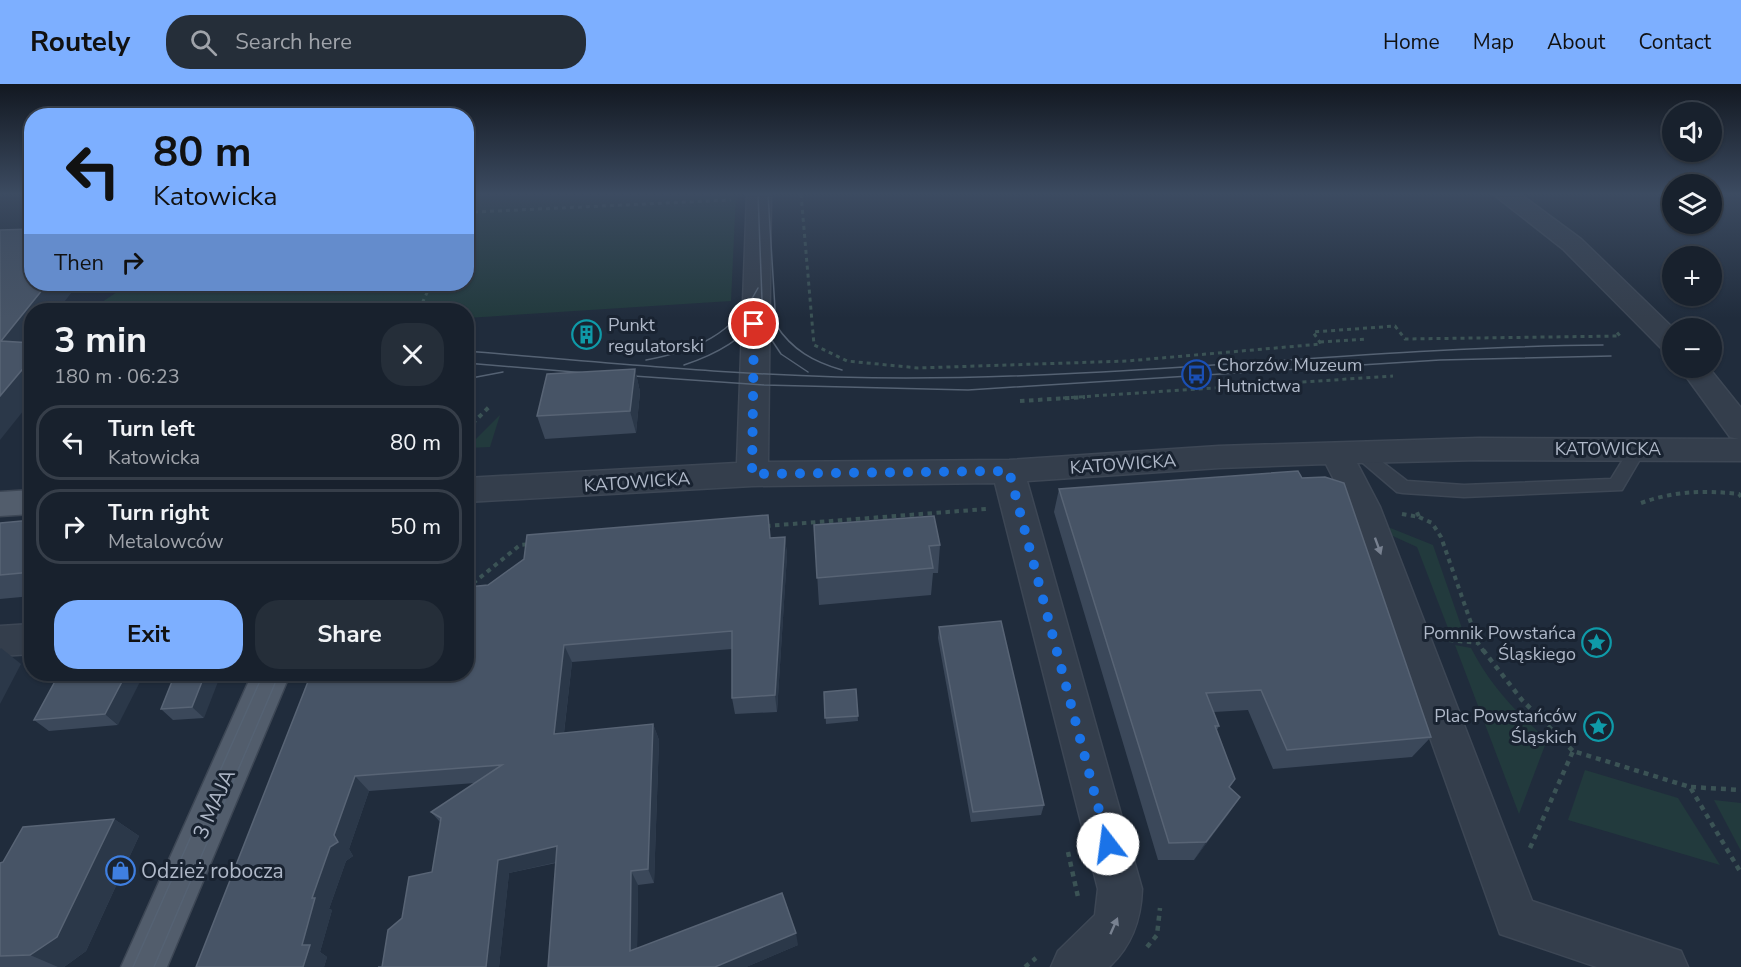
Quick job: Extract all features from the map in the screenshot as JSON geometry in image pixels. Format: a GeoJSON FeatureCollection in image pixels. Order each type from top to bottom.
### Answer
{"type":"FeatureCollection","features":[{"type":"Feature","properties":{"kind":"main road"},"geometry":{"type":"LineString","coordinates":[[0,504],[24,502]]}},
{"type":"Feature","properties":{"kind":"main road","name":"3 MAJA"},"geometry":{"type":"LineString","coordinates":[[144,967],[268,681]]}},
{"type":"Feature","properties":{"kind":"street"},"geometry":{"type":"LineString","coordinates":[[748,235],[752,474]]}},
{"type":"Feature","properties":{"kind":"street"},"geometry":{"type":"LineString","coordinates":[[1560,235],[1572,244],[1662,333]]}},
{"type":"Feature","properties":{"kind":"street"},"geometry":{"type":"LineString","coordinates":[[1702,378],[1741,429]]}},
{"type":"Feature","properties":{"kind":"street","name":"KATOWICKA"},"geometry":{"type":"LineString","coordinates":[[474,490],[752,474],[1009,471],[1219,458],[1347,453],[1741,450]]}},
{"type":"Feature","properties":{"kind":"street"},"geometry":{"type":"LineString","coordinates":[[1347,453],[1364,507],[1516,918],[1665,967]]}},
{"type":"Feature","properties":{"kind":"street"},"geometry":{"type":"LineString","coordinates":[[1009,471],[1120,889],[1120,907],[1113,929],[1074,967]]}},
{"type":"Feature","properties":{"kind":"street","name":"KATOWICKA"},"geometry":{"type":"LineString","coordinates":[[474,502],[505,490]]}},
{"type":"Feature","properties":{"kind":"street"},"geometry":{"type":"LineString","coordinates":[[0,641],[24,640]]}},
{"type":"Feature","properties":{"kind":"lane"},"geometry":{"type":"LineString","coordinates":[[1347,453],[1403,487],[1464,491],[1616,484],[1638,449]]}},
{"type":"Feature","properties":{"kind":"path"},"geometry":{"type":"LineString","coordinates":[[805,235],[814,345],[848,361],[918,369],[1127,361],[1367,339]]}},
{"type":"Feature","properties":{"kind":"path"},"geometry":{"type":"LineString","coordinates":[[1320,342],[1313,332],[1395,326],[1406,339],[1620,336],[1614,329]]}},
{"type":"Feature","properties":{"kind":"path"},"geometry":{"type":"LineString","coordinates":[[1020,401],[1393,376]]}},
{"type":"Feature","properties":{"kind":"path"},"geometry":{"type":"LineString","coordinates":[[474,422],[489,406]]}},
{"type":"Feature","properties":{"kind":"path"},"geometry":{"type":"LineString","coordinates":[[1641,502],[1668,493],[1696,489],[1741,496]]}},
{"type":"Feature","properties":{"kind":"path"},"geometry":{"type":"LineString","coordinates":[[754,527],[988,509],[991,521]]}},
{"type":"Feature","properties":{"kind":"path"},"geometry":{"type":"LineString","coordinates":[[1419,517],[1432,523],[1441,537],[1478,643],[1488,659],[1534,715],[1573,751],[1690,787],[1741,790]]}},
{"type":"Feature","properties":{"kind":"path"},"geometry":{"type":"LineString","coordinates":[[474,582],[520,545],[543,543]]}},
{"type":"Feature","properties":{"kind":"path"},"geometry":{"type":"LineString","coordinates":[[1411,636],[1478,643]]}},
{"type":"Feature","properties":{"kind":"path"},"geometry":{"type":"LineString","coordinates":[[1528,850],[1573,751]]}},
{"type":"Feature","properties":{"kind":"path"},"geometry":{"type":"LineString","coordinates":[[1690,787],[1741,873]]}},
{"type":"Feature","properties":{"kind":"path"},"geometry":{"type":"LineString","coordinates":[[1067,847],[1080,906]]}},
{"type":"Feature","properties":{"kind":"path"},"geometry":{"type":"LineString","coordinates":[[1025,967],[1042,953]]}},
{"type":"Feature","properties":{"kind":"green space"},"geometry":{"type":"Polygon","coordinates":[[[474,235],[734,235],[731,301],[474,318],[474,303],[100,303],[118,291],[474,291],[474,235]]]}},
{"type":"Feature","properties":{"kind":"green space"},"geometry":{"type":"Polygon","coordinates":[[[500,415],[490,447],[474,448],[474,441],[500,415]]]}},
{"type":"Feature","properties":{"kind":"green space"},"geometry":{"type":"Polygon","coordinates":[[[1383,525],[1433,545],[1465,637],[1451,636],[1417,547],[1384,532],[1383,525]]]}},
{"type":"Feature","properties":{"kind":"green space"},"geometry":{"type":"Polygon","coordinates":[[[1455,645],[1471,648],[1504,697],[1547,740],[1519,814],[1455,645]]]}},
{"type":"Feature","properties":{"kind":"green space"},"geometry":{"type":"Polygon","coordinates":[[[1585,770],[1678,798],[1720,865],[1568,820],[1585,770]]]}},
{"type":"Feature","properties":{"kind":"green space"},"geometry":{"type":"Polygon","coordinates":[[[1714,800],[1741,803],[1741,851],[1714,800]]]}},
{"type":"Feature","properties":{"kind":"building"},"geometry":{"type":"Polygon","coordinates":[[[0,235],[24,235],[24,291],[41,291],[32,303],[24,303],[24,312],[1,341],[24,342],[24,368],[0,396],[0,235]]]}},
{"type":"Feature","properties":{"kind":"building"},"geometry":{"type":"Polygon","coordinates":[[[635,369],[630,411],[537,416],[547,374],[635,369]]]}},
{"type":"Feature","properties":{"kind":"building"},"geometry":{"type":"Polygon","coordinates":[[[1298,471],[1302,478],[1325,477],[1344,483],[1431,737],[1287,750],[1261,690],[1206,693],[1219,726],[1215,726],[1235,779],[1229,787],[1240,797],[1206,842],[1169,843],[1059,489],[1298,471]]]}},
{"type":"Feature","properties":{"kind":"building"},"geometry":{"type":"Polygon","coordinates":[[[768,515],[770,538],[785,537],[775,695],[732,698],[732,631],[564,645],[554,734],[653,724],[648,869],[631,871],[630,951],[782,893],[796,933],[715,967],[548,967],[557,846],[498,860],[486,967],[382,967],[388,930],[402,918],[409,877],[432,872],[441,818],[431,812],[502,765],[355,776],[334,835],[338,842],[330,847],[312,898],[315,898],[302,945],[310,945],[303,967],[196,967],[308,681],[474,681],[474,586],[488,585],[524,559],[527,535],[768,515]]]}},
{"type":"Feature","properties":{"kind":"building"},"geometry":{"type":"Polygon","coordinates":[[[934,516],[940,545],[929,546],[933,568],[817,578],[814,525],[934,516]]]}},
{"type":"Feature","properties":{"kind":"building"},"geometry":{"type":"Polygon","coordinates":[[[24,521],[24,573],[0,575],[0,523],[24,521]]]}},
{"type":"Feature","properties":{"kind":"building"},"geometry":{"type":"Polygon","coordinates":[[[1001,621],[1044,805],[973,812],[939,627],[1001,621]]]}},
{"type":"Feature","properties":{"kind":"building"},"geometry":{"type":"Polygon","coordinates":[[[55,681],[122,681],[105,714],[34,720],[55,681]]]}},
{"type":"Feature","properties":{"kind":"building"},"geometry":{"type":"Polygon","coordinates":[[[172,681],[202,681],[192,707],[161,709],[172,681]]]}},
{"type":"Feature","properties":{"kind":"building"},"geometry":{"type":"Polygon","coordinates":[[[856,689],[858,716],[825,718],[824,692],[856,689]]]}},
{"type":"Feature","properties":{"kind":"building"},"geometry":{"type":"Polygon","coordinates":[[[114,819],[57,937],[30,955],[0,956],[0,863],[3,862],[23,827],[114,819]]]}},
{"type":"Feature","properties":{"kind":"tram line"},"geometry":{"type":"LineString","coordinates":[[760,235],[762,313]]}},
{"type":"Feature","properties":{"kind":"tram line"},"geometry":{"type":"LineString","coordinates":[[771,235],[776,325],[782,334],[804,354],[842,370]]}},
{"type":"Feature","properties":{"kind":"tram line"},"geometry":{"type":"LineString","coordinates":[[646,360],[681,351],[711,338],[737,317],[758,288]]}},
{"type":"Feature","properties":{"kind":"tram line"},"geometry":{"type":"LineString","coordinates":[[684,365],[708,356],[729,344],[748,330],[762,313]]}},
{"type":"Feature","properties":{"kind":"tram line"},"geometry":{"type":"LineString","coordinates":[[762,313],[763,327],[781,354],[808,372]]}},
{"type":"Feature","properties":{"kind":"tram line"},"geometry":{"type":"LineString","coordinates":[[474,352],[741,373],[906,378],[1080,373],[1428,351],[1603,345]]}},
{"type":"Feature","properties":{"kind":"tram line"},"geometry":{"type":"LineString","coordinates":[[619,375],[764,385],[968,390],[1440,360],[1611,356]]}},
{"type":"Feature","properties":{"kind":"tram line"},"geometry":{"type":"LineString","coordinates":[[474,364],[598,374]]}},
{"type":"Feature","properties":{"kind":"tram line"},"geometry":{"type":"LineString","coordinates":[[474,377],[503,372]]}},
{"type":"Feature","properties":{"kind":"tram line"},"geometry":{"type":"LineString","coordinates":[[133,967],[260,681]]}},
{"type":"Feature","properties":{"kind":"tram line"},"geometry":{"type":"LineString","coordinates":[[154,967],[276,681]]}},
{"type":"Feature","properties":{"kind":"place","name":"Punkt regulatorski"},"geometry":{"type":"Point","coordinates":[587,335]}},
{"type":"Feature","properties":{"kind":"place","name":"Chorzów Muzeum Hutnictwa"},"geometry":{"type":"Point","coordinates":[1196,375]}},
{"type":"Feature","properties":{"kind":"place","name":"Pomnik Powstańca Śląskiego"},"geometry":{"type":"Point","coordinates":[1597,643]}},
{"type":"Feature","properties":{"kind":"place","name":"Plac Powstańców Śląskich"},"geometry":{"type":"Point","coordinates":[1598,726]}},
{"type":"Feature","properties":{"kind":"place","name":"Odzież robocza"},"geometry":{"type":"Point","coordinates":[120,871]}},
{"type":"Feature","properties":{"kind":"route"},"geometry":{"type":"LineString","coordinates":[[754,324],[752,474],[1009,471],[1016,507],[1108,844]]}}]}
